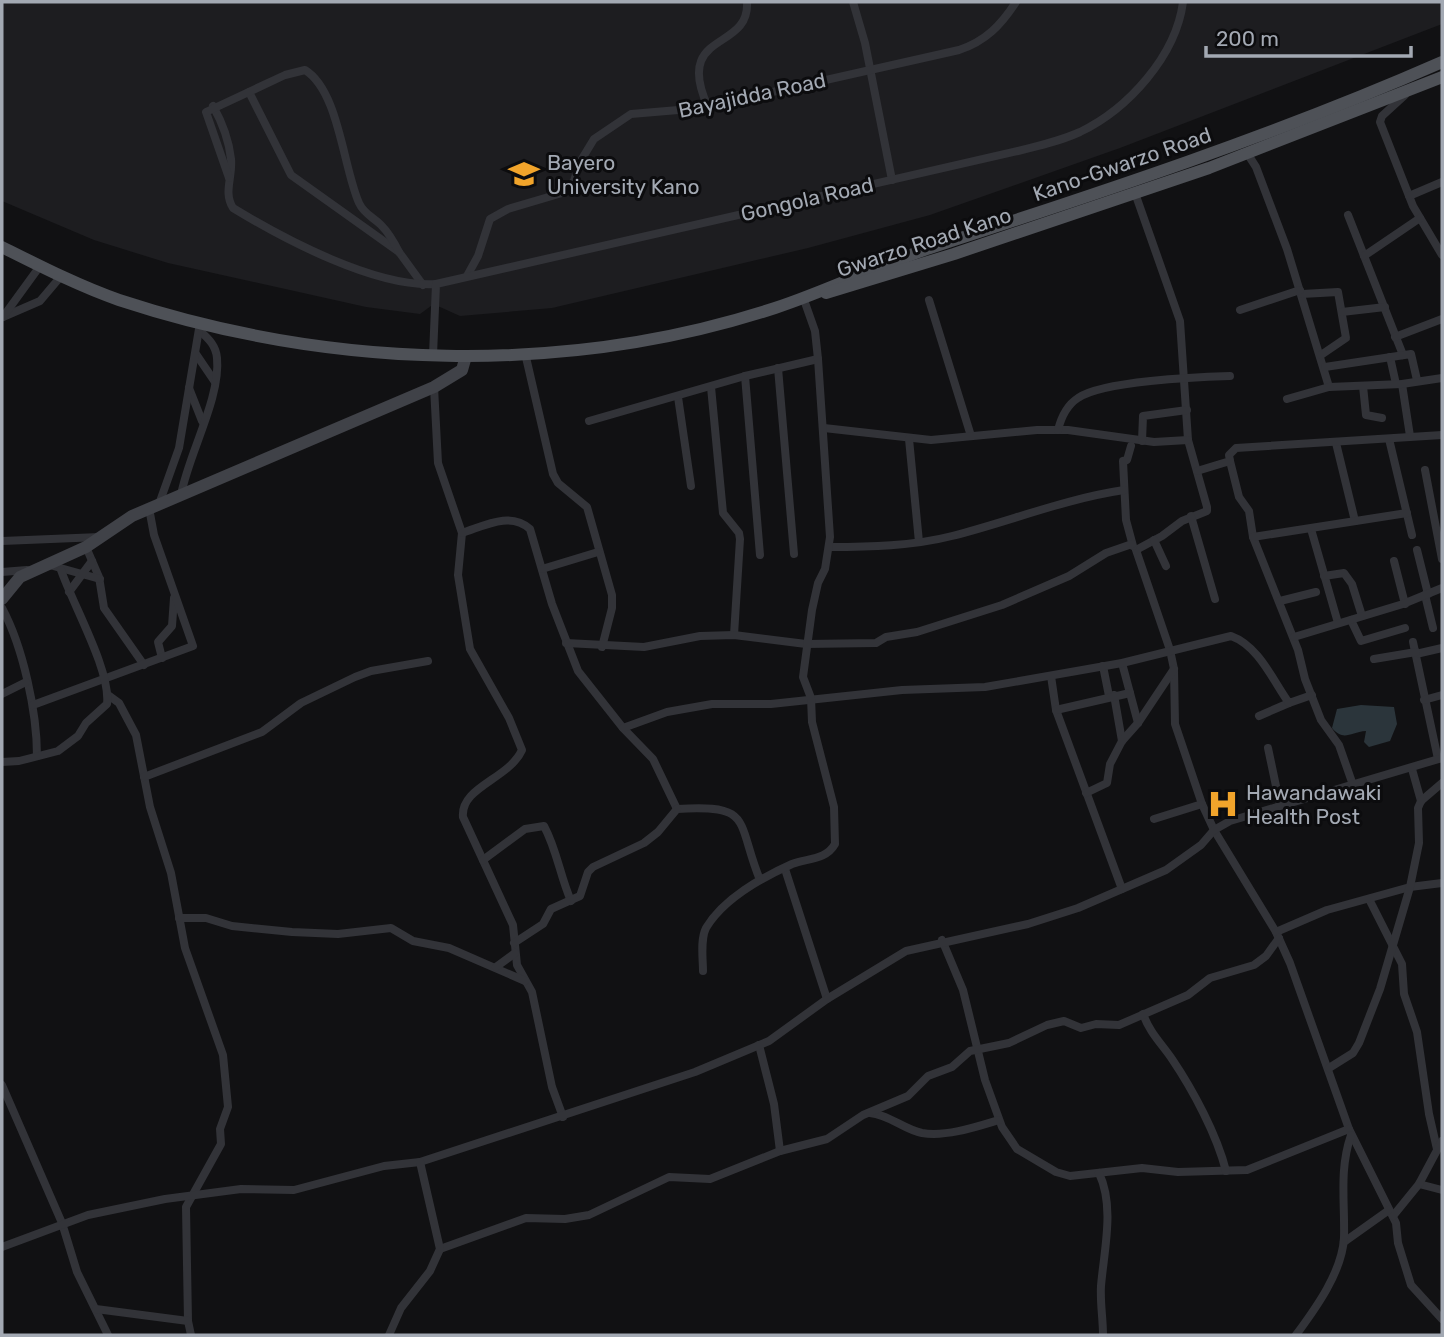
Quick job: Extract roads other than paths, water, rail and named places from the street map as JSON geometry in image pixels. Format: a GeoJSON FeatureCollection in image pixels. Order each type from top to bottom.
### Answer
{"type":"FeatureCollection","features":[{"type":"Feature","properties":{"kind":"main road","name":"Kano-Gwarzo Road"},"geometry":{"type":"LineString","coordinates":[[807,295],[881,265],[1217,151],[1442,62]]}},
{"type":"Feature","properties":{"kind":"main road","name":"Gwarzo Road Kano"},"geometry":{"type":"LineString","coordinates":[[807,295],[850,288],[1135,192],[1247,153],[1407,93],[1442,77]]}},
{"type":"Feature","properties":{"kind":"main road"},"geometry":{"type":"LineString","coordinates":[[2,247],[116,298],[200,327],[284,342],[433,355],[525,353],[672,334],[776,307],[807,295]]}},
{"type":"Feature","properties":{"kind":"street"},"geometry":{"type":"LineString","coordinates":[[708,107],[698,85],[700,63],[716,42],[740,29],[748,12],[747,2]]}},
{"type":"Feature","properties":{"kind":"street"},"geometry":{"type":"LineString","coordinates":[[853,2],[871,72],[892,180]]}},
{"type":"Feature","properties":{"kind":"street","name":"Bayajidda Road"},"geometry":{"type":"LineString","coordinates":[[467,276],[478,256],[490,219],[508,209],[562,193],[574,181],[580,162],[594,139],[638,112],[683,111],[708,107],[871,72],[973,45],[994,31],[1016,2]]}},
{"type":"Feature","properties":{"kind":"street","name":"Gongola Road"},"geometry":{"type":"LineString","coordinates":[[249,92],[213,106],[229,149],[229,201],[233,208],[367,273],[391,281],[436,284],[1039,145],[1094,124],[1127,99],[1152,71],[1167,48],[1183,2]]}},
{"type":"Feature","properties":{"kind":"street"},"geometry":{"type":"LineString","coordinates":[[399,252],[291,175],[249,92],[285,75],[305,71],[312,74],[332,110],[341,150],[362,209],[381,225],[423,285]]}},
{"type":"Feature","properties":{"kind":"street"},"geometry":{"type":"LineString","coordinates":[[1407,93],[1380,122],[1409,196],[1442,256]]}},
{"type":"Feature","properties":{"kind":"street"},"geometry":{"type":"LineString","coordinates":[[1247,153],[1256,167],[1301,292],[1329,387]]}},
{"type":"Feature","properties":{"kind":"street"},"geometry":{"type":"LineString","coordinates":[[1409,196],[1442,182]]}},
{"type":"Feature","properties":{"kind":"street"},"geometry":{"type":"LineString","coordinates":[[566,643],[602,647],[658,646],[700,636],[734,635],[806,644],[876,643],[886,637],[942,624],[1002,605],[1069,576],[1106,553],[1154,540],[1191,516],[1207,511],[1188,440],[1185,378],[1177,310],[1135,192]]}},
{"type":"Feature","properties":{"kind":"street"},"geometry":{"type":"LineString","coordinates":[[1348,215],[1403,355]]}},
{"type":"Feature","properties":{"kind":"street"},"geometry":{"type":"LineString","coordinates":[[1364,256],[1420,218]]}},
{"type":"Feature","properties":{"kind":"street"},"geometry":{"type":"LineString","coordinates":[[1432,239],[1442,236]]}},
{"type":"Feature","properties":{"kind":"street"},"geometry":{"type":"LineString","coordinates":[[2,318],[40,266]]}},
{"type":"Feature","properties":{"kind":"street"},"geometry":{"type":"LineString","coordinates":[[2,318],[40,301],[62,275]]}},
{"type":"Feature","properties":{"kind":"street"},"geometry":{"type":"LineString","coordinates":[[433,355],[436,284]]}},
{"type":"Feature","properties":{"kind":"street"},"geometry":{"type":"LineString","coordinates":[[1240,310],[1301,292],[1338,292],[1346,338],[1321,355]]}},
{"type":"Feature","properties":{"kind":"street"},"geometry":{"type":"LineString","coordinates":[[703,971],[706,929],[733,900],[760,880],[824,855],[835,844],[834,807],[812,722],[811,698],[803,677],[806,644],[829,547],[818,359],[807,295]]}},
{"type":"Feature","properties":{"kind":"street"},"geometry":{"type":"LineString","coordinates":[[929,300],[971,436]]}},
{"type":"Feature","properties":{"kind":"street"},"geometry":{"type":"LineString","coordinates":[[1342,312],[1385,307]]}},
{"type":"Feature","properties":{"kind":"street"},"geometry":{"type":"LineString","coordinates":[[1395,337],[1442,319]]}},
{"type":"Feature","properties":{"kind":"street"},"geometry":{"type":"LineString","coordinates":[[33,705],[104,681],[194,644],[154,535],[154,506],[180,448],[200,327]]}},
{"type":"Feature","properties":{"kind":"street"},"geometry":{"type":"LineString","coordinates":[[181,495],[215,382],[215,349],[200,327]]}},
{"type":"Feature","properties":{"kind":"street"},"geometry":{"type":"LineString","coordinates":[[525,353],[553,474],[558,482],[587,507],[612,595],[612,608],[602,647]]}},
{"type":"Feature","properties":{"kind":"street"},"geometry":{"type":"LineString","coordinates":[[196,354],[215,382]]}},
{"type":"Feature","properties":{"kind":"street"},"geometry":{"type":"LineString","coordinates":[[1325,367],[1412,355],[1417,380]]}},
{"type":"Feature","properties":{"kind":"street"},"geometry":{"type":"LineString","coordinates":[[2,599],[20,577],[86,547],[154,506],[434,387],[462,370],[466,356]]}},
{"type":"Feature","properties":{"kind":"street"},"geometry":{"type":"LineString","coordinates":[[1391,357],[1410,436]]}},
{"type":"Feature","properties":{"kind":"street"},"geometry":{"type":"LineString","coordinates":[[589,421],[746,376],[818,359]]}},
{"type":"Feature","properties":{"kind":"street"},"geometry":{"type":"LineString","coordinates":[[778,368],[794,554]]}},
{"type":"Feature","properties":{"kind":"street"},"geometry":{"type":"LineString","coordinates":[[746,376],[760,555]]}},
{"type":"Feature","properties":{"kind":"street"},"geometry":{"type":"LineString","coordinates":[[1058,430],[1069,405],[1089,392],[1185,378],[1230,376]]}},
{"type":"Feature","properties":{"kind":"street"},"geometry":{"type":"LineString","coordinates":[[1287,399],[1329,387],[1399,384],[1442,378]]}},
{"type":"Feature","properties":{"kind":"street"},"geometry":{"type":"LineString","coordinates":[[1363,386],[1366,415],[1382,418]]}},
{"type":"Feature","properties":{"kind":"street"},"geometry":{"type":"LineString","coordinates":[[434,387],[438,463],[462,533],[458,575],[470,649],[509,718],[522,750],[499,778],[474,792],[462,811],[513,925],[514,953],[527,983],[563,1117]]}},
{"type":"Feature","properties":{"kind":"street"},"geometry":{"type":"LineString","coordinates":[[711,387],[723,513],[739,533],[740,539],[734,635]]}},
{"type":"Feature","properties":{"kind":"street"},"geometry":{"type":"LineString","coordinates":[[189,388],[202,422]]}},
{"type":"Feature","properties":{"kind":"street"},"geometry":{"type":"LineString","coordinates":[[678,397],[691,486]]}},
{"type":"Feature","properties":{"kind":"street"},"geometry":{"type":"LineString","coordinates":[[1142,441],[1143,416],[1187,410]]}},
{"type":"Feature","properties":{"kind":"street"},"geometry":{"type":"LineString","coordinates":[[824,428],[909,439],[1058,430],[1142,441],[1188,440]]}},
{"type":"Feature","properties":{"kind":"street"},"geometry":{"type":"LineString","coordinates":[[1353,785],[1339,745],[1321,720],[1294,637],[1254,537],[1251,519],[1239,497],[1229,455],[1236,448],[1442,435]]}},
{"type":"Feature","properties":{"kind":"street"},"geometry":{"type":"LineString","coordinates":[[909,439],[919,542]]}},
{"type":"Feature","properties":{"kind":"street"},"geometry":{"type":"LineString","coordinates":[[1389,439],[1412,535]]}},
{"type":"Feature","properties":{"kind":"street"},"geometry":{"type":"LineString","coordinates":[[1336,443],[1355,521]]}},
{"type":"Feature","properties":{"kind":"street"},"geometry":{"type":"LineString","coordinates":[[1131,446],[1127,460],[1123,461],[1124,490],[1134,547],[1170,650],[1174,669],[1175,724],[1202,804],[1214,830],[1278,935],[1329,1068],[1350,1132],[1391,1213],[1411,1285],[1442,1319]]}},
{"type":"Feature","properties":{"kind":"street"},"geometry":{"type":"LineString","coordinates":[[1197,471],[1230,461]]}},
{"type":"Feature","properties":{"kind":"street"},"geometry":{"type":"LineString","coordinates":[[1425,470],[1438,509],[1442,559]]}},
{"type":"Feature","properties":{"kind":"street"},"geometry":{"type":"LineString","coordinates":[[829,547],[919,542],[953,536],[1084,495],[1124,490]]}},
{"type":"Feature","properties":{"kind":"street"},"geometry":{"type":"LineString","coordinates":[[1254,537],[1407,513]]}},
{"type":"Feature","properties":{"kind":"street"},"geometry":{"type":"LineString","coordinates":[[1191,516],[1215,599]]}},
{"type":"Feature","properties":{"kind":"street"},"geometry":{"type":"LineString","coordinates":[[462,533],[506,520],[523,523],[533,533],[566,643],[578,671],[623,728],[653,760],[677,809]]}},
{"type":"Feature","properties":{"kind":"street"},"geometry":{"type":"LineString","coordinates":[[1311,529],[1338,623]]}},
{"type":"Feature","properties":{"kind":"street"},"geometry":{"type":"LineString","coordinates":[[2,541],[100,537]]}},
{"type":"Feature","properties":{"kind":"street"},"geometry":{"type":"LineString","coordinates":[[1154,540],[1166,566]]}},
{"type":"Feature","properties":{"kind":"street"},"geometry":{"type":"LineString","coordinates":[[86,547],[100,579],[104,608],[144,665]]}},
{"type":"Feature","properties":{"kind":"street"},"geometry":{"type":"LineString","coordinates":[[1417,550],[1433,628]]}},
{"type":"Feature","properties":{"kind":"street"},"geometry":{"type":"LineString","coordinates":[[542,569],[598,552]]}},
{"type":"Feature","properties":{"kind":"street"},"geometry":{"type":"LineString","coordinates":[[69,592],[92,561]]}},
{"type":"Feature","properties":{"kind":"street"},"geometry":{"type":"LineString","coordinates":[[1394,561],[1405,604]]}},
{"type":"Feature","properties":{"kind":"street"},"geometry":{"type":"LineString","coordinates":[[3,573],[40,567],[100,579]]}},
{"type":"Feature","properties":{"kind":"street"},"geometry":{"type":"LineString","coordinates":[[2,762],[58,751],[78,736],[86,723],[103,710],[108,695],[61,570]]}},
{"type":"Feature","properties":{"kind":"street"},"geometry":{"type":"LineString","coordinates":[[1324,576],[1344,573],[1349,578],[1362,616]]}},
{"type":"Feature","properties":{"kind":"street"},"geometry":{"type":"LineString","coordinates":[[1294,637],[1405,604],[1442,588]]}},
{"type":"Feature","properties":{"kind":"street"},"geometry":{"type":"LineString","coordinates":[[162,658],[158,642],[172,626],[173,591]]}},
{"type":"Feature","properties":{"kind":"street"},"geometry":{"type":"LineString","coordinates":[[1280,601],[1316,592]]}},
{"type":"Feature","properties":{"kind":"street"},"geometry":{"type":"LineString","coordinates":[[2,608],[11,626],[33,705],[37,756]]}},
{"type":"Feature","properties":{"kind":"street"},"geometry":{"type":"LineString","coordinates":[[1350,620],[1361,641],[1405,628]]}},
{"type":"Feature","properties":{"kind":"street"},"geometry":{"type":"LineString","coordinates":[[623,728],[667,712],[712,704],[771,704],[811,698],[985,687],[1122,663],[1235,637],[1276,679],[1289,702]]}},
{"type":"Feature","properties":{"kind":"street"},"geometry":{"type":"LineString","coordinates":[[2,1247],[62,1223],[97,1213],[178,1197],[241,1189],[294,1190],[383,1166],[420,1163],[506,1132],[563,1117],[632,1091],[713,1066],[759,1045],[827,999],[906,951],[942,940],[1043,920],[1122,889],[1175,864],[1214,830],[1244,816],[1332,793],[1440,759],[1424,700],[1413,642]]}},
{"type":"Feature","properties":{"kind":"street"},"geometry":{"type":"LineString","coordinates":[[1374,659],[1442,648]]}},
{"type":"Feature","properties":{"kind":"street"},"geometry":{"type":"LineString","coordinates":[[144,777],[261,732],[301,702],[355,677],[378,669],[428,662]]}},
{"type":"Feature","properties":{"kind":"street"},"geometry":{"type":"LineString","coordinates":[[1122,663],[1139,723]]}},
{"type":"Feature","properties":{"kind":"street"},"geometry":{"type":"LineString","coordinates":[[1103,666],[1122,741]]}},
{"type":"Feature","properties":{"kind":"street"},"geometry":{"type":"LineString","coordinates":[[1086,793],[1107,783],[1110,764],[1122,741],[1139,723],[1174,669]]}},
{"type":"Feature","properties":{"kind":"street"},"geometry":{"type":"LineString","coordinates":[[1051,676],[1056,710],[1122,889]]}},
{"type":"Feature","properties":{"kind":"street"},"geometry":{"type":"LineString","coordinates":[[2,694],[26,682]]}},
{"type":"Feature","properties":{"kind":"street"},"geometry":{"type":"LineString","coordinates":[[1056,710],[1130,692]]}},
{"type":"Feature","properties":{"kind":"street"},"geometry":{"type":"LineString","coordinates":[[108,695],[119,703],[131,722],[167,859],[185,948],[221,1047],[228,1102],[220,1129],[221,1144],[186,1207],[188,1321],[191,1335]]}},
{"type":"Feature","properties":{"kind":"street"},"geometry":{"type":"LineString","coordinates":[[1259,716],[1312,695]]}},
{"type":"Feature","properties":{"kind":"street"},"geometry":{"type":"LineString","coordinates":[[1424,700],[1442,695]]}},
{"type":"Feature","properties":{"kind":"street"},"geometry":{"type":"LineString","coordinates":[[1268,748],[1280,805]]}},
{"type":"Feature","properties":{"kind":"street"},"geometry":{"type":"LineString","coordinates":[[1412,769],[1421,801]]}},
{"type":"Feature","properties":{"kind":"street"},"geometry":{"type":"LineString","coordinates":[[1329,1068],[1353,1053],[1359,1043],[1380,989],[1410,887],[1419,843],[1417,813],[1421,801],[1442,783]]}},
{"type":"Feature","properties":{"kind":"street"},"geometry":{"type":"LineString","coordinates":[[1154,819],[1202,804]]}},
{"type":"Feature","properties":{"kind":"street"},"geometry":{"type":"LineString","coordinates":[[514,943],[543,924],[551,909],[582,893],[588,872],[598,863],[643,843],[658,832],[677,809]]}},
{"type":"Feature","properties":{"kind":"street"},"geometry":{"type":"LineString","coordinates":[[677,809],[726,810],[737,815],[747,835],[760,880]]}},
{"type":"Feature","properties":{"kind":"street"},"geometry":{"type":"LineString","coordinates":[[482,860],[525,829],[544,826],[560,860],[562,881],[571,901]]}},
{"type":"Feature","properties":{"kind":"street"},"geometry":{"type":"LineString","coordinates":[[785,869],[827,999]]}},
{"type":"Feature","properties":{"kind":"street"},"geometry":{"type":"LineString","coordinates":[[440,1249],[526,1218],[565,1219],[589,1215],[669,1177],[710,1179],[780,1151],[827,1139],[870,1113],[908,1096],[928,1076],[952,1067],[964,1055],[1009,1043],[1055,1023],[1069,1021],[1081,1028],[1099,1024],[1115,1026],[1188,995],[1210,978],[1254,965],[1266,956],[1278,935],[1327,910],[1410,887],[1442,883]]}},
{"type":"Feature","properties":{"kind":"street"},"geometry":{"type":"LineString","coordinates":[[1344,1242],[1391,1213],[1419,1184],[1440,1145],[1429,1114],[1417,1032],[1403,984],[1402,964],[1369,899]]}},
{"type":"Feature","properties":{"kind":"street"},"geometry":{"type":"LineString","coordinates":[[179,918],[206,918],[232,926],[292,932],[349,934],[391,928],[413,941],[449,948],[527,983]]}},
{"type":"Feature","properties":{"kind":"street"},"geometry":{"type":"LineString","coordinates":[[942,940],[963,990],[999,1120],[1017,1149],[1045,1167],[1070,1176],[1142,1168],[1178,1172],[1255,1169],[1285,1153],[1350,1132]]}},
{"type":"Feature","properties":{"kind":"street"},"geometry":{"type":"LineString","coordinates":[[496,967],[514,953]]}},
{"type":"Feature","properties":{"kind":"street"},"geometry":{"type":"LineString","coordinates":[[1143,1014],[1149,1030],[1171,1058],[1208,1121],[1226,1171]]}},
{"type":"Feature","properties":{"kind":"street"},"geometry":{"type":"LineString","coordinates":[[759,1045],[774,1104],[780,1151]]}},
{"type":"Feature","properties":{"kind":"street"},"geometry":{"type":"LineString","coordinates":[[2,1085],[62,1223],[77,1272],[108,1335]]}},
{"type":"Feature","properties":{"kind":"street"},"geometry":{"type":"LineString","coordinates":[[870,1113],[888,1116],[920,1133],[962,1130],[999,1120]]}},
{"type":"Feature","properties":{"kind":"street"},"geometry":{"type":"LineString","coordinates":[[1296,1335],[1322,1297],[1344,1242],[1343,1165],[1350,1132]]}},
{"type":"Feature","properties":{"kind":"street"},"geometry":{"type":"LineString","coordinates":[[390,1335],[401,1308],[430,1271],[440,1249],[420,1163]]}},
{"type":"Feature","properties":{"kind":"street"},"geometry":{"type":"LineString","coordinates":[[1099,1173],[1104,1185],[1107,1227],[1101,1288],[1103,1335]]}},
{"type":"Feature","properties":{"kind":"street"},"geometry":{"type":"LineString","coordinates":[[1419,1184],[1442,1190]]}},
{"type":"Feature","properties":{"kind":"street"},"geometry":{"type":"LineString","coordinates":[[178,1197],[186,1207]]}},
{"type":"Feature","properties":{"kind":"street"},"geometry":{"type":"LineString","coordinates":[[96,1309],[188,1321]]}},
{"type":"Feature","properties":{"kind":"place","name":"Bayero University Kano"},"geometry":{"type":"Point","coordinates":[524,174]}},
{"type":"Feature","properties":{"kind":"place","name":"Hawandawaki Health Post"},"geometry":{"type":"Point","coordinates":[1223,804]}}]}
